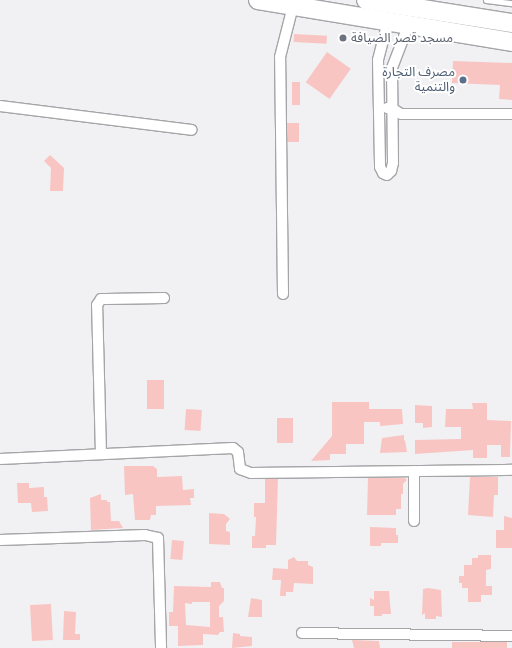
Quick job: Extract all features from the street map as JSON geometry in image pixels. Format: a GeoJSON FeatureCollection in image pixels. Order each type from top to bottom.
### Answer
{"type":"FeatureCollection","features":[{"type":"Feature","properties":{"kind":"highway"},"geometry":{"type":"LineString","coordinates":[[258,0],[512,42]]}},
{"type":"Feature","properties":{"kind":"highway"},"geometry":{"type":"LineString","coordinates":[[366,0],[512,23]]}},
{"type":"Feature","properties":{"kind":"street"},"geometry":{"type":"LineString","coordinates":[[283,294],[280,57],[293,6]]}},
{"type":"Feature","properties":{"kind":"street"},"geometry":{"type":"LineString","coordinates":[[388,22],[378,60],[380,167],[383,173],[387,175],[391,171],[393,163],[395,114],[392,68],[408,26]]}},
{"type":"Feature","properties":{"kind":"street"},"geometry":{"type":"LineString","coordinates":[[378,68],[392,68]]}},
{"type":"Feature","properties":{"kind":"street"},"geometry":{"type":"LineString","coordinates":[[0,106],[192,130]]}},
{"type":"Feature","properties":{"kind":"street"},"geometry":{"type":"LineString","coordinates":[[379,108],[395,114],[512,114]]}},
{"type":"Feature","properties":{"kind":"street"},"geometry":{"type":"LineString","coordinates":[[379,121],[395,114]]}},
{"type":"Feature","properties":{"kind":"street"},"geometry":{"type":"LineString","coordinates":[[101,454],[97,305],[101,299],[164,298]]}},
{"type":"Feature","properties":{"kind":"street"},"geometry":{"type":"LineString","coordinates":[[0,459],[233,448],[238,451],[240,470],[245,472],[512,470]]}},
{"type":"Feature","properties":{"kind":"street"},"geometry":{"type":"LineString","coordinates":[[414,471],[414,521]]}},
{"type":"Feature","properties":{"kind":"street"},"geometry":{"type":"LineString","coordinates":[[0,540],[145,535],[158,538],[161,648]]}},
{"type":"Feature","properties":{"kind":"street"},"geometry":{"type":"LineString","coordinates":[[302,633],[512,636]]}},
{"type":"Feature","properties":{"kind":"lane"},"geometry":{"type":"LineString","coordinates":[[486,0],[512,4]]}},
{"type":"Feature","properties":{"kind":"building"},"geometry":{"type":"Polygon","coordinates":[[[294,34],[327,36],[327,44],[294,42],[294,34]]]}},
{"type":"Feature","properties":{"kind":"building"},"geometry":{"type":"Polygon","coordinates":[[[327,52],[351,69],[330,99],[306,82],[327,52]]]}},
{"type":"Feature","properties":{"kind":"building"},"geometry":{"type":"Polygon","coordinates":[[[453,61],[512,63],[512,100],[499,99],[500,85],[452,83],[453,61]]]}},
{"type":"Feature","properties":{"kind":"building"},"geometry":{"type":"Polygon","coordinates":[[[292,82],[300,82],[300,105],[292,105],[292,82]]]}},
{"type":"Feature","properties":{"kind":"building"},"geometry":{"type":"Polygon","coordinates":[[[287,123],[299,123],[299,142],[287,142],[287,123]]]}},
{"type":"Feature","properties":{"kind":"building"},"geometry":{"type":"Polygon","coordinates":[[[50,155],[64,168],[63,191],[50,191],[51,168],[44,161],[50,155]]]}},
{"type":"Feature","properties":{"kind":"building"},"geometry":{"type":"Polygon","coordinates":[[[147,380],[164,380],[164,409],[147,409],[147,380]]]}},
{"type":"Feature","properties":{"kind":"building"},"geometry":{"type":"Polygon","coordinates":[[[332,402],[369,402],[369,409],[402,409],[403,424],[380,426],[380,422],[364,422],[364,444],[346,444],[346,454],[330,454],[330,460],[311,461],[332,436],[332,402]]]}},
{"type":"Feature","properties":{"kind":"building"},"geometry":{"type":"Polygon","coordinates":[[[472,403],[487,403],[487,420],[511,421],[510,457],[501,457],[501,445],[487,445],[487,458],[473,458],[473,450],[415,454],[415,440],[461,439],[461,427],[445,427],[446,409],[473,409],[472,403]]]}},
{"type":"Feature","properties":{"kind":"building"},"geometry":{"type":"Polygon","coordinates":[[[415,405],[432,406],[432,427],[423,428],[423,423],[415,423],[415,405]]]}},
{"type":"Feature","properties":{"kind":"building"},"geometry":{"type":"Polygon","coordinates":[[[186,409],[202,410],[200,431],[185,430],[186,409]]]}},
{"type":"Feature","properties":{"kind":"building"},"geometry":{"type":"Polygon","coordinates":[[[277,418],[293,418],[293,443],[277,443],[277,418]]]}},
{"type":"Feature","properties":{"kind":"building"},"geometry":{"type":"Polygon","coordinates":[[[404,435],[407,452],[380,453],[382,438],[404,435]]]}},
{"type":"Feature","properties":{"kind":"building"},"geometry":{"type":"Polygon","coordinates":[[[124,466],[153,466],[157,469],[157,477],[182,476],[183,490],[194,489],[194,498],[190,498],[191,505],[156,506],[156,515],[151,515],[150,520],[135,520],[133,494],[125,495],[124,466]]]}},
{"type":"Feature","properties":{"kind":"building"},"geometry":{"type":"Polygon","coordinates":[[[470,477],[498,477],[498,495],[494,495],[493,517],[468,515],[470,477]]]}},
{"type":"Feature","properties":{"kind":"building"},"geometry":{"type":"Polygon","coordinates":[[[368,478],[405,478],[407,480],[403,484],[401,509],[396,509],[396,515],[367,515],[368,478]]]}},
{"type":"Feature","properties":{"kind":"building"},"geometry":{"type":"Polygon","coordinates":[[[265,479],[278,479],[276,545],[266,545],[266,548],[252,548],[252,536],[255,536],[256,517],[254,517],[254,503],[265,503],[265,479]]]}},
{"type":"Feature","properties":{"kind":"building"},"geometry":{"type":"Polygon","coordinates":[[[17,483],[29,483],[29,488],[44,487],[44,497],[47,497],[48,511],[32,512],[31,503],[18,503],[17,483]]]}},
{"type":"Feature","properties":{"kind":"building"},"geometry":{"type":"Polygon","coordinates":[[[101,494],[101,500],[107,500],[107,502],[110,502],[111,521],[119,521],[123,528],[91,530],[90,498],[101,494]]]}},
{"type":"Feature","properties":{"kind":"building"},"geometry":{"type":"Polygon","coordinates":[[[209,513],[224,514],[230,519],[226,524],[226,531],[230,532],[230,545],[209,544],[209,513]]]}},
{"type":"Feature","properties":{"kind":"building"},"geometry":{"type":"Polygon","coordinates":[[[504,516],[512,518],[512,548],[496,548],[496,530],[504,530],[504,516]]]}},
{"type":"Feature","properties":{"kind":"building"},"geometry":{"type":"Polygon","coordinates":[[[370,527],[396,528],[398,543],[381,543],[381,546],[370,546],[370,527]]]}},
{"type":"Feature","properties":{"kind":"building"},"geometry":{"type":"Polygon","coordinates":[[[172,540],[184,541],[182,560],[170,559],[172,540]]]}},
{"type":"Feature","properties":{"kind":"building"},"geometry":{"type":"Polygon","coordinates":[[[478,555],[491,555],[491,569],[486,570],[486,586],[492,586],[492,595],[481,595],[481,602],[468,602],[468,588],[462,588],[462,583],[459,583],[459,576],[464,576],[464,565],[472,565],[472,558],[478,558],[478,555]]]}},
{"type":"Feature","properties":{"kind":"building"},"geometry":{"type":"Polygon","coordinates":[[[294,557],[297,561],[308,561],[308,565],[313,567],[313,584],[294,583],[293,592],[286,592],[286,596],[280,596],[281,580],[272,580],[273,568],[288,569],[288,560],[294,557]]]}},
{"type":"Feature","properties":{"kind":"building"},"geometry":{"type":"Polygon","coordinates":[[[211,582],[220,582],[222,588],[224,588],[224,601],[219,606],[219,617],[223,617],[224,632],[220,632],[218,635],[203,634],[203,645],[178,646],[178,626],[169,626],[169,612],[173,612],[174,586],[211,587],[211,582]],[[192,602],[192,604],[185,603],[186,625],[210,627],[210,602],[192,602]]]}},
{"type":"Feature","properties":{"kind":"building"},"geometry":{"type":"Polygon","coordinates":[[[428,588],[441,590],[442,617],[436,616],[436,619],[425,619],[425,613],[422,615],[423,589],[428,588]]]}},
{"type":"Feature","properties":{"kind":"building"},"geometry":{"type":"Polygon","coordinates":[[[374,591],[389,591],[391,614],[374,616],[374,606],[370,606],[370,598],[374,600],[374,591]]]}},
{"type":"Feature","properties":{"kind":"building"},"geometry":{"type":"Polygon","coordinates":[[[251,598],[262,600],[262,617],[248,617],[251,598]]]}},
{"type":"Feature","properties":{"kind":"building"},"geometry":{"type":"Polygon","coordinates":[[[51,604],[53,640],[32,641],[30,605],[51,604]]]}},
{"type":"Feature","properties":{"kind":"building"},"geometry":{"type":"Polygon","coordinates":[[[64,611],[76,612],[75,634],[80,634],[80,640],[63,640],[64,611]]]}},
{"type":"Feature","properties":{"kind":"building"},"geometry":{"type":"Polygon","coordinates":[[[233,633],[240,634],[240,636],[252,637],[252,646],[232,648],[233,633]]]}},
{"type":"Feature","properties":{"kind":"building"},"geometry":{"type":"Polygon","coordinates":[[[352,640],[379,641],[380,648],[354,648],[352,640]]]}},
{"type":"Feature","properties":{"kind":"building"},"geometry":{"type":"Polygon","coordinates":[[[452,642],[507,642],[507,648],[452,648],[452,642]]]}},
{"type":"Feature","properties":{"kind":"place","name":"مسجد قصر الضيافة"},"geometry":{"type":"Point","coordinates":[343,38]}},
{"type":"Feature","properties":{"kind":"place","name":"مصرف التجارة والتنمية"},"geometry":{"type":"Point","coordinates":[463,80]}}]}
